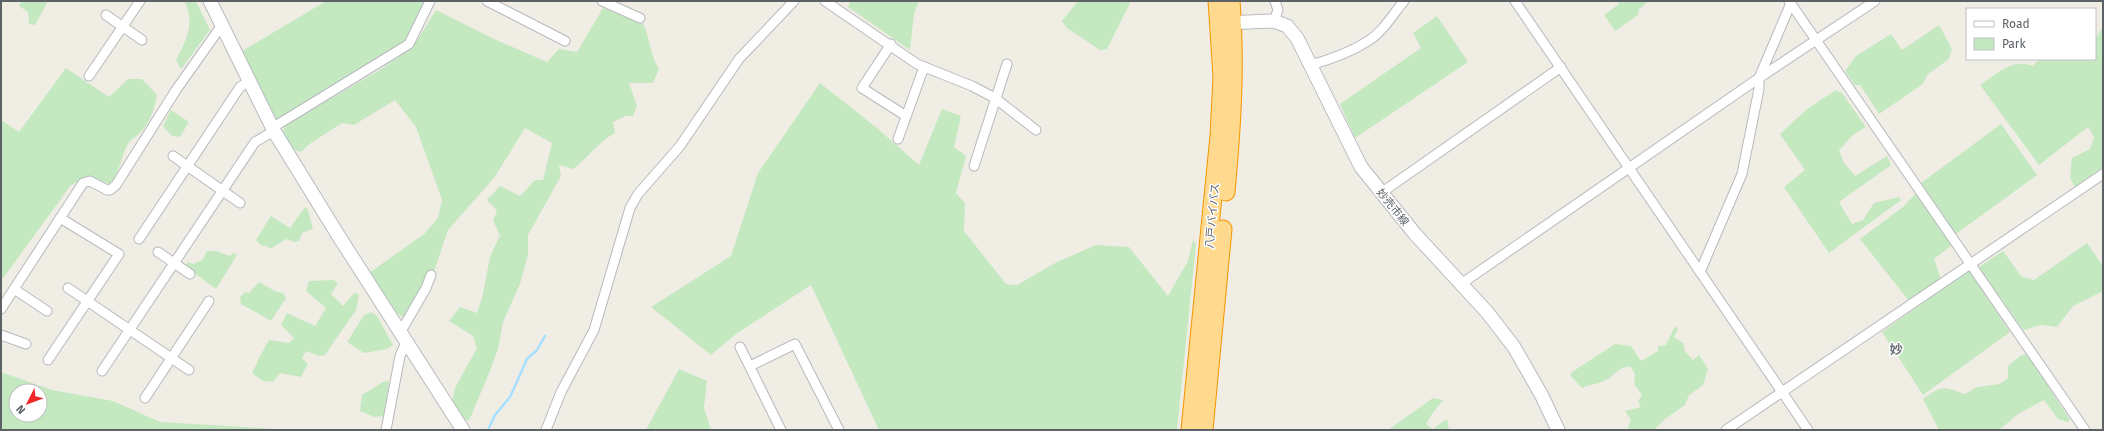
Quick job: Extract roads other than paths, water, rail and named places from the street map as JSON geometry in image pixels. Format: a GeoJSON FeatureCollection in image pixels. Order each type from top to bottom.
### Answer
{"type":"FeatureCollection","features":[{"type":"Feature","properties":{"kind":"highway","name":"八戸バイパス"},"geometry":{"type":"LineString","coordinates":[[1204,430],[1233,117],[1227,22],[1218,1]]}},
{"type":"Feature","properties":{"kind":"highway","name":"八戸バイパス"},"geometry":{"type":"LineString","coordinates":[[1190,430],[1219,136],[1227,22],[1232,1]]}},
{"type":"Feature","properties":{"kind":"main road"},"geometry":{"type":"LineString","coordinates":[[210,1],[273,130],[403,338],[463,430]]}},
{"type":"Feature","properties":{"kind":"main road"},"geometry":{"type":"LineString","coordinates":[[1227,22],[1274,21]]}},
{"type":"Feature","properties":{"kind":"main road","name":"妙売市線"},"geometry":{"type":"LineString","coordinates":[[1274,21],[1287,26],[1297,38],[1361,167],[1415,234],[1487,312],[1514,347],[1542,396],[1558,430]]}},
{"type":"Feature","properties":{"kind":"street"},"geometry":{"type":"LineString","coordinates":[[89,76],[140,1]]}},
{"type":"Feature","properties":{"kind":"street"},"geometry":{"type":"LineString","coordinates":[[102,371],[255,142],[409,44],[430,1]]}},
{"type":"Feature","properties":{"kind":"street"},"geometry":{"type":"LineString","coordinates":[[487,1],[565,41]]}},
{"type":"Feature","properties":{"kind":"street"},"geometry":{"type":"LineString","coordinates":[[602,1],[640,18]]}},
{"type":"Feature","properties":{"kind":"street"},"geometry":{"type":"LineString","coordinates":[[546,430],[561,392],[594,330],[630,208],[638,194],[680,146],[739,60],[794,1]]}},
{"type":"Feature","properties":{"kind":"street"},"geometry":{"type":"LineString","coordinates":[[825,1],[891,44],[917,64],[972,86],[995,98],[1036,130]]}},
{"type":"Feature","properties":{"kind":"street"},"geometry":{"type":"LineString","coordinates":[[1274,21],[1278,10],[1275,1]]}},
{"type":"Feature","properties":{"kind":"street"},"geometry":{"type":"LineString","coordinates":[[1310,65],[1326,60],[1369,41],[1382,29],[1404,1]]}},
{"type":"Feature","properties":{"kind":"street"},"geometry":{"type":"LineString","coordinates":[[1515,1],[1808,430]]}},
{"type":"Feature","properties":{"kind":"street"},"geometry":{"type":"LineString","coordinates":[[1461,284],[1759,78],[1875,1]]}},
{"type":"Feature","properties":{"kind":"street"},"geometry":{"type":"LineString","coordinates":[[1790,2],[2085,430]]}},
{"type":"Feature","properties":{"kind":"street"},"geometry":{"type":"LineString","coordinates":[[1700,272],[1742,174],[1759,89],[1759,78],[1790,2]]}},
{"type":"Feature","properties":{"kind":"street"},"geometry":{"type":"LineString","coordinates":[[106,15],[142,40]]}},
{"type":"Feature","properties":{"kind":"street"},"geometry":{"type":"LineString","coordinates":[[1,309],[84,183],[90,181],[107,190],[110,190],[116,185],[176,90],[222,25]]}},
{"type":"Feature","properties":{"kind":"street"},"geometry":{"type":"LineString","coordinates":[[891,44],[862,88],[906,116]]}},
{"type":"Feature","properties":{"kind":"street"},"geometry":{"type":"LineString","coordinates":[[974,166],[1007,64]]}},
{"type":"Feature","properties":{"kind":"street"},"geometry":{"type":"LineString","coordinates":[[898,139],[924,66]]}},
{"type":"Feature","properties":{"kind":"street"},"geometry":{"type":"LineString","coordinates":[[1381,193],[1561,67]]}},
{"type":"Feature","properties":{"kind":"street"},"geometry":{"type":"LineString","coordinates":[[138,239],[240,87],[249,81]]}},
{"type":"Feature","properties":{"kind":"street"},"geometry":{"type":"LineString","coordinates":[[173,156],[240,203]]}},
{"type":"Feature","properties":{"kind":"street"},"geometry":{"type":"LineString","coordinates":[[1726,430],[2103,174]]}},
{"type":"Feature","properties":{"kind":"street"},"geometry":{"type":"LineString","coordinates":[[48,360],[119,254],[60,218]]}},
{"type":"Feature","properties":{"kind":"street"},"geometry":{"type":"LineString","coordinates":[[158,252],[190,274]]}},
{"type":"Feature","properties":{"kind":"street"},"geometry":{"type":"LineString","coordinates":[[386,430],[403,338],[431,275]]}},
{"type":"Feature","properties":{"kind":"street"},"geometry":{"type":"LineString","coordinates":[[14,288],[47,311]]}},
{"type":"Feature","properties":{"kind":"street"},"geometry":{"type":"LineString","coordinates":[[68,288],[190,370]]}},
{"type":"Feature","properties":{"kind":"street"},"geometry":{"type":"LineString","coordinates":[[145,398],[209,302]]}},
{"type":"Feature","properties":{"kind":"street"},"geometry":{"type":"LineString","coordinates":[[1,335],[26,344]]}},
{"type":"Feature","properties":{"kind":"street"},"geometry":{"type":"LineString","coordinates":[[750,366],[795,344],[838,430]]}},
{"type":"Feature","properties":{"kind":"street"},"geometry":{"type":"LineString","coordinates":[[740,347],[781,430]]}},
{"type":"Feature","properties":{"kind":"waterway"},"geometry":{"type":"LineString","coordinates":[[488,430],[495,415],[510,397],[527,359],[537,350],[545,336]]}},
{"type":"Feature","properties":{"kind":"district","name":"妙"},"geometry":{"type":"Point","coordinates":[1896,349]}}]}
